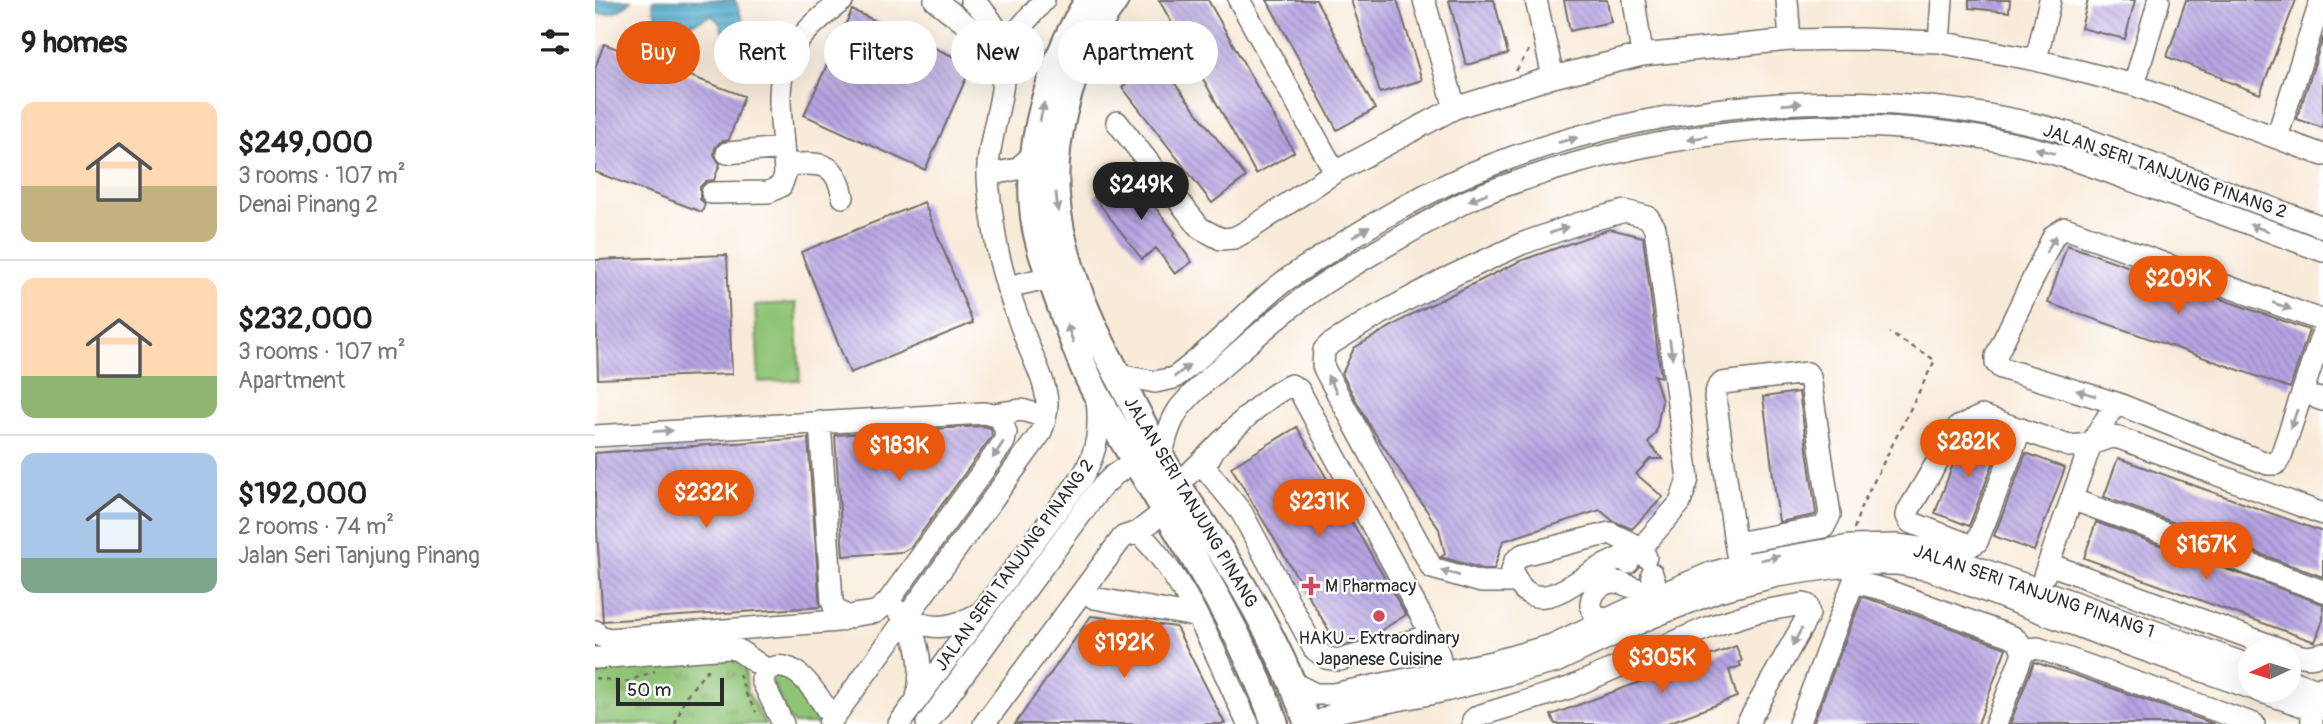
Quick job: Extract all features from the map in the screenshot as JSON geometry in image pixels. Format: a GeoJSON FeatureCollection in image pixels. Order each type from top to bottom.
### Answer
{"type":"FeatureCollection","features":[{"type":"Feature","properties":{"kind":"main road","name":"JALAN SERI TANJUNG PINANG"},"geometry":{"type":"LineString","coordinates":[[1089,0],[1068,36],[1041,114],[1033,189],[1039,247],[1072,340],[1097,396],[1163,475],[1242,586],[1289,674],[1308,724]]}},
{"type":"Feature","properties":{"kind":"main road","name":"JALAN SERI TANJUNG PINANG"},"geometry":{"type":"LineString","coordinates":[[1115,0],[1092,34],[1073,80],[1063,116],[1056,160],[1056,194],[1067,256],[1091,322],[1252,665],[1265,723]]}},
{"type":"Feature","properties":{"kind":"main road"},"geometry":{"type":"LineString","coordinates":[[1265,723],[1282,717],[1287,710],[1289,674]]}},
{"type":"Feature","properties":{"kind":"street"},"geometry":{"type":"LineString","coordinates":[[712,193],[776,190],[781,186],[785,175],[779,97],[782,70],[791,50],[805,33],[843,0]]}},
{"type":"Feature","properties":{"kind":"street"},"geometry":{"type":"LineString","coordinates":[[971,0],[983,9],[989,21]]}},
{"type":"Feature","properties":{"kind":"street"},"geometry":{"type":"LineString","coordinates":[[1022,21],[1044,0]]}},
{"type":"Feature","properties":{"kind":"street"},"geometry":{"type":"LineString","coordinates":[[1239,0],[1335,172]]}},
{"type":"Feature","properties":{"kind":"street"},"geometry":{"type":"LineString","coordinates":[[1424,0],[1455,108]]}},
{"type":"Feature","properties":{"kind":"street"},"geometry":{"type":"LineString","coordinates":[[1536,0],[1553,77]]}},
{"type":"Feature","properties":{"kind":"street"},"geometry":{"type":"LineString","coordinates":[[1634,0],[1643,55]]}},
{"type":"Feature","properties":{"kind":"street"},"geometry":{"type":"LineString","coordinates":[[1787,0],[1790,40]]}},
{"type":"Feature","properties":{"kind":"street"},"geometry":{"type":"LineString","coordinates":[[1939,42],[1942,0]]}},
{"type":"Feature","properties":{"kind":"street"},"geometry":{"type":"LineString","coordinates":[[2036,60],[2050,0]]}},
{"type":"Feature","properties":{"kind":"street"},"geometry":{"type":"LineString","coordinates":[[2134,85],[2159,0]]}},
{"type":"Feature","properties":{"kind":"street"},"geometry":{"type":"LineString","coordinates":[[2277,137],[2321,0]]}},
{"type":"Feature","properties":{"kind":"street"},"geometry":{"type":"LineString","coordinates":[[942,2],[963,21]]}},
{"type":"Feature","properties":{"kind":"street"},"geometry":{"type":"LineString","coordinates":[[1117,122],[1200,228],[1221,239],[1234,238],[1247,231],[1335,172],[1455,108],[1553,77],[1643,55],[1790,40],[1860,38],[1939,42],[2036,60],[2134,85],[2323,155]]}},
{"type":"Feature","properties":{"kind":"street"},"geometry":{"type":"LineString","coordinates":[[783,724],[764,688],[762,680],[767,670],[778,666],[800,674],[831,722],[1040,434],[1047,402],[1043,383],[1007,287],[994,231],[988,176],[1004,84]]}},
{"type":"Feature","properties":{"kind":"street","name":"JALAN SERI TANJUNG PINANG 2"},"geometry":{"type":"LineString","coordinates":[[1118,375],[1155,382],[1174,378],[1274,289],[1384,219],[1443,186],[1539,148],[1635,124],[1689,114],[1826,103],[1913,105],[1969,112],[2067,133],[2323,227]]}},
{"type":"Feature","properties":{"kind":"street","name":"JALAN SERI TANJUNG PINANG 2"},"geometry":{"type":"LineString","coordinates":[[927,724],[1098,491],[1114,475],[1163,475],[1166,436],[1174,417],[1192,394],[1256,337],[1318,286],[1395,240],[1468,201],[1583,161],[1686,139],[1765,130],[1838,127],[1915,130],[1990,139],[2068,158],[2323,251]]}},
{"type":"Feature","properties":{"kind":"street"},"geometry":{"type":"LineString","coordinates":[[727,153],[784,156],[824,165],[836,174],[843,197]]}},
{"type":"Feature","properties":{"kind":"street"},"geometry":{"type":"LineString","coordinates":[[988,176],[1017,169],[1035,153]]}},
{"type":"Feature","properties":{"kind":"street"},"geometry":{"type":"LineString","coordinates":[[1516,582],[1481,582],[1432,568],[1323,366],[1324,350],[1366,322],[1454,274],[1521,244],[1577,224],[1625,211],[1648,217],[1654,228],[1688,479],[1680,503],[1642,578]]}},
{"type":"Feature","properties":{"kind":"street"},"geometry":{"type":"LineString","coordinates":[[2323,324],[2318,318],[2065,228],[2054,235],[1996,356],[1996,363],[2001,368],[2116,402],[2268,464],[2276,464],[2323,331]]}},
{"type":"Feature","properties":{"kind":"street"},"geometry":{"type":"LineString","coordinates":[[1007,287],[1038,280],[1053,285]]}},
{"type":"Feature","properties":{"kind":"street"},"geometry":{"type":"LineString","coordinates":[[1735,543],[1824,527],[1828,523],[1830,515],[1811,377],[1807,373],[1722,383],[1717,389],[1715,397],[1735,543],[1739,565]]}},
{"type":"Feature","properties":{"kind":"street"},"geometry":{"type":"LineString","coordinates":[[1163,475],[1183,479],[1237,427],[1281,389],[1291,384],[1299,390],[1427,636],[1444,682]]}},
{"type":"Feature","properties":{"kind":"street","name":"JALAN SERI TANJUNG PINANG 2"},"geometry":{"type":"LineString","coordinates":[[899,724],[1090,465],[1098,440],[1097,396]]}},
{"type":"Feature","properties":{"kind":"street"},"geometry":{"type":"LineString","coordinates":[[2036,600],[2091,444],[2116,402]]}},
{"type":"Feature","properties":{"kind":"street"},"geometry":{"type":"LineString","coordinates":[[595,436],[994,414],[1023,410],[1045,417]]}},
{"type":"Feature","properties":{"kind":"street"},"geometry":{"type":"LineString","coordinates":[[595,631],[608,639],[838,621],[876,612],[887,603],[1004,442],[1005,424],[994,414]]}},
{"type":"Feature","properties":{"kind":"street"},"geometry":{"type":"LineString","coordinates":[[2021,429],[1977,542],[1967,544],[1908,520],[1908,511],[1961,424],[1982,416],[2021,429],[2069,446],[2119,438],[2323,514]]}},
{"type":"Feature","properties":{"kind":"street"},"geometry":{"type":"LineString","coordinates":[[820,422],[832,601],[835,609],[848,617]]}},
{"type":"Feature","properties":{"kind":"street"},"geometry":{"type":"LineString","coordinates":[[1212,453],[1205,466],[1217,484]]}},
{"type":"Feature","properties":{"kind":"street"},"geometry":{"type":"LineString","coordinates":[[1163,475],[1185,481],[1203,470],[1217,484],[1242,513],[1314,649],[1326,658],[1340,660],[1427,636]]}},
{"type":"Feature","properties":{"kind":"street"},"geometry":{"type":"LineString","coordinates":[[1000,724],[1133,547],[1163,475]]}},
{"type":"Feature","properties":{"kind":"street"},"geometry":{"type":"LineString","coordinates":[[2071,499],[2323,591]]}},
{"type":"Feature","properties":{"kind":"street"},"geometry":{"type":"LineString","coordinates":[[1138,532],[1156,550],[1172,573],[1195,616],[1265,723]]}},
{"type":"Feature","properties":{"kind":"street"},"geometry":{"type":"LineString","coordinates":[[984,724],[1122,537],[1138,532]]}},
{"type":"Feature","properties":{"kind":"street"},"geometry":{"type":"LineString","coordinates":[[1610,533],[1642,578],[1597,569],[1557,595],[1545,597],[1524,590],[1516,582],[1512,570],[1515,561],[1522,555],[1610,533]]}},
{"type":"Feature","properties":{"kind":"street","name":"JALAN SERI TANJUNG PINANG 1"},"geometry":{"type":"LineString","coordinates":[[1642,578],[1718,591],[1777,576],[1854,564],[1896,545],[1926,549],[2036,600],[2096,633],[2238,683]]}},
{"type":"Feature","properties":{"kind":"street"},"geometry":{"type":"LineString","coordinates":[[1799,724],[1854,564],[1886,590],[2013,637],[2019,642],[2023,653]]}},
{"type":"Feature","properties":{"kind":"street","name":"JALAN SERI TANJUNG PINANG 1"},"geometry":{"type":"LineString","coordinates":[[1289,674],[1315,694],[1333,694],[1444,682],[1556,662],[1642,578],[1711,573],[1739,565],[1897,564],[1930,570],[2238,662]]}},
{"type":"Feature","properties":{"kind":"street"},"geometry":{"type":"LineString","coordinates":[[2049,564],[2252,639]]}},
{"type":"Feature","properties":{"kind":"street"},"geometry":{"type":"LineString","coordinates":[[1918,603],[1930,570]]}},
{"type":"Feature","properties":{"kind":"street"},"geometry":{"type":"LineString","coordinates":[[1607,619],[1595,615],[1590,609],[1590,601],[1595,592],[1607,583],[1642,578]]}},
{"type":"Feature","properties":{"kind":"street","name":"JALAN SERI TANJUNG PINANG 1"},"geometry":{"type":"LineString","coordinates":[[1314,724],[1340,711],[1444,682],[1492,662],[1552,645],[1607,619],[1642,578]]}},
{"type":"Feature","properties":{"kind":"street"},"geometry":{"type":"LineString","coordinates":[[1094,598],[1195,616]]}},
{"type":"Feature","properties":{"kind":"street"},"geometry":{"type":"LineString","coordinates":[[887,603],[907,618],[927,625],[949,627],[982,612]]}},
{"type":"Feature","properties":{"kind":"street"},"geometry":{"type":"LineString","coordinates":[[1473,724],[1473,720],[1478,716],[1569,688],[1709,627],[1756,612],[1807,605],[1809,614],[1747,724]]}},
{"type":"Feature","properties":{"kind":"street"},"geometry":{"type":"LineString","coordinates":[[907,618],[920,654],[921,680],[917,700]]}},
{"type":"Feature","properties":{"kind":"street"},"geometry":{"type":"LineString","coordinates":[[2056,654],[2096,633]]}},
{"type":"Feature","properties":{"kind":"street"},"geometry":{"type":"LineString","coordinates":[[595,658],[729,648],[738,650],[767,670]]}},
{"type":"Feature","properties":{"kind":"street"},"geometry":{"type":"LineString","coordinates":[[1996,724],[2023,653],[2038,648],[2254,724]]}},
{"type":"Feature","properties":{"kind":"street"},"geometry":{"type":"LineString","coordinates":[[2301,657],[2319,655]]}},
{"type":"Feature","properties":{"kind":"street"},"geometry":{"type":"LineString","coordinates":[[1556,662],[1569,688]]}},
{"type":"Feature","properties":{"kind":"street"},"geometry":{"type":"LineString","coordinates":[[2301,690],[2317,703]]}},
{"type":"Feature","properties":{"kind":"path"},"geometry":{"type":"LineString","coordinates":[[1513,75],[1529,51],[1526,38]]}},
{"type":"Feature","properties":{"kind":"path"},"geometry":{"type":"LineString","coordinates":[[1854,564],[1861,507],[1935,360],[1889,333]]}},
{"type":"Feature","properties":{"kind":"path"},"geometry":{"type":"LineString","coordinates":[[675,724],[686,696],[710,667]]}},
{"type":"Feature","properties":{"kind":"path"},"geometry":{"type":"LineString","coordinates":[[736,667],[757,714]]}},
{"type":"Feature","properties":{"kind":"path"},"geometry":{"type":"LineString","coordinates":[[595,678],[612,682],[633,682],[662,669]]}},
{"type":"Feature","properties":{"kind":"green space"},"geometry":{"type":"Polygon","coordinates":[[[796,303],[800,380],[759,382],[755,305],[796,303]]]}},
{"type":"Feature","properties":{"kind":"green space"},"geometry":{"type":"Polygon","coordinates":[[[743,641],[747,691],[765,724],[595,724],[595,653],[743,641]]]}},
{"type":"Feature","properties":{"kind":"green space"},"geometry":{"type":"Polygon","coordinates":[[[789,674],[820,717],[819,724],[794,724],[789,719],[769,676],[789,674]]]}},
{"type":"Feature","properties":{"kind":"water"},"geometry":{"type":"Polygon","coordinates":[[[595,0],[631,0],[619,10],[605,14],[595,13],[595,0]]]}},
{"type":"Feature","properties":{"kind":"water"},"geometry":{"type":"Polygon","coordinates":[[[653,0],[735,0],[743,21],[718,21],[711,15],[698,21],[661,21],[653,0]]]}},
{"type":"Feature","properties":{"kind":"building"},"geometry":{"type":"Polygon","coordinates":[[[1159,0],[1208,0],[1294,152],[1256,174],[1206,84],[1218,84],[1218,21],[1171,21],[1159,0]]]}},
{"type":"Feature","properties":{"kind":"building"},"geometry":{"type":"Polygon","coordinates":[[[1267,0],[1316,0],[1375,109],[1337,130],[1267,0]]]}},
{"type":"Feature","properties":{"kind":"building"},"geometry":{"type":"Polygon","coordinates":[[[1351,0],[1397,0],[1422,80],[1380,93],[1351,0]]]}},
{"type":"Feature","properties":{"kind":"building"},"geometry":{"type":"Polygon","coordinates":[[[1449,0],[1494,0],[1508,54],[1466,65],[1449,0]]]}},
{"type":"Feature","properties":{"kind":"building"},"geometry":{"type":"Polygon","coordinates":[[[1564,0],[1607,0],[1611,22],[1570,31],[1564,0]]]}},
{"type":"Feature","properties":{"kind":"building"},"geometry":{"type":"Polygon","coordinates":[[[1969,0],[2010,0],[2009,12],[1969,8],[1969,0]]]}},
{"type":"Feature","properties":{"kind":"building"},"geometry":{"type":"Polygon","coordinates":[[[2088,0],[2135,0],[2125,39],[2081,28],[2088,0]]]}},
{"type":"Feature","properties":{"kind":"building"},"geometry":{"type":"Polygon","coordinates":[[[2186,0],[2296,0],[2260,94],[2167,57],[2186,0]]]}},
{"type":"Feature","properties":{"kind":"building"},"geometry":{"type":"Polygon","coordinates":[[[852,10],[876,21],[847,21],[852,10]]]}},
{"type":"Feature","properties":{"kind":"building"},"geometry":{"type":"Polygon","coordinates":[[[2323,37],[2323,128],[2297,119],[2323,37]]]}},
{"type":"Feature","properties":{"kind":"building"},"geometry":{"type":"Polygon","coordinates":[[[604,44],[616,48],[616,84],[700,84],[700,80],[744,96],[729,140],[720,142],[715,148],[714,155],[720,164],[714,180],[706,181],[700,187],[700,199],[705,204],[702,212],[595,172],[595,68],[604,44]]]}},
{"type":"Feature","properties":{"kind":"building"},"geometry":{"type":"Polygon","coordinates":[[[937,49],[951,55],[951,84],[963,84],[925,170],[804,115],[824,71],[824,84],[937,84],[937,49]]]}},
{"type":"Feature","properties":{"kind":"building"},"geometry":{"type":"Polygon","coordinates":[[[1126,84],[1175,84],[1246,177],[1212,203],[1122,87],[1126,84]]]}},
{"type":"Feature","properties":{"kind":"building"},"geometry":{"type":"Polygon","coordinates":[[[1127,171],[1175,233],[1173,235],[1192,262],[1175,274],[1156,248],[1142,259],[1094,197],[1127,171]]]}},
{"type":"Feature","properties":{"kind":"building"},"geometry":{"type":"Polygon","coordinates":[[[924,202],[973,323],[850,373],[801,252],[924,202]]]}},
{"type":"Feature","properties":{"kind":"building"},"geometry":{"type":"Polygon","coordinates":[[[1610,229],[1643,237],[1661,377],[1654,375],[1662,401],[1656,432],[1648,443],[1663,459],[1650,459],[1636,474],[1663,497],[1632,529],[1613,521],[1600,510],[1503,541],[1494,569],[1483,569],[1441,557],[1445,554],[1439,529],[1368,423],[1342,374],[1354,348],[1418,311],[1520,261],[1610,229]]]}},
{"type":"Feature","properties":{"kind":"building"},"geometry":{"type":"Polygon","coordinates":[[[2067,245],[2309,330],[2290,388],[2048,303],[2067,245]]]}},
{"type":"Feature","properties":{"kind":"building"},"geometry":{"type":"Polygon","coordinates":[[[727,255],[732,374],[598,379],[595,260],[727,255]]]}},
{"type":"Feature","properties":{"kind":"building"},"geometry":{"type":"Polygon","coordinates":[[[1799,392],[1816,513],[1779,522],[1763,397],[1799,392]]]}},
{"type":"Feature","properties":{"kind":"building"},"geometry":{"type":"Polygon","coordinates":[[[983,426],[991,428],[992,436],[911,547],[902,552],[843,556],[835,435],[983,426]]]}},
{"type":"Feature","properties":{"kind":"building"},"geometry":{"type":"Polygon","coordinates":[[[1297,427],[1406,615],[1365,640],[1339,647],[1231,467],[1297,427]]]}},
{"type":"Feature","properties":{"kind":"building"},"geometry":{"type":"Polygon","coordinates":[[[1975,433],[2001,443],[1969,526],[1935,513],[1956,456],[1967,437],[1975,433]]]}},
{"type":"Feature","properties":{"kind":"building"},"geometry":{"type":"Polygon","coordinates":[[[808,438],[820,607],[603,621],[595,502],[595,453],[808,438]]]}},
{"type":"Feature","properties":{"kind":"building"},"geometry":{"type":"Polygon","coordinates":[[[2026,453],[2065,468],[2034,551],[1994,536],[2026,453]]]}},
{"type":"Feature","properties":{"kind":"building"},"geometry":{"type":"Polygon","coordinates":[[[2118,458],[2323,532],[2323,577],[2104,497],[2118,458]]]}},
{"type":"Feature","properties":{"kind":"building"},"geometry":{"type":"Polygon","coordinates":[[[2096,522],[2323,604],[2323,620],[2315,642],[2084,558],[2096,522]]]}},
{"type":"Feature","properties":{"kind":"building"},"geometry":{"type":"Polygon","coordinates":[[[1862,597],[2006,648],[1978,724],[1813,724],[1862,597]]]}},
{"type":"Feature","properties":{"kind":"building"},"geometry":{"type":"Polygon","coordinates":[[[1091,616],[1176,627],[1225,724],[1015,724],[1091,616]]]}},
{"type":"Feature","properties":{"kind":"building"},"geometry":{"type":"Polygon","coordinates":[[[1736,646],[1742,661],[1739,662],[1741,666],[1729,670],[1737,697],[1665,724],[1555,724],[1551,715],[1736,646]]]}},
{"type":"Feature","properties":{"kind":"building"},"geometry":{"type":"Polygon","coordinates":[[[2034,662],[2080,677],[2214,724],[2010,724],[2034,662]]]}},
{"type":"Feature","properties":{"kind":"place","name":"M Pharmacy"},"geometry":{"type":"Point","coordinates":[1311,586]}},
{"type":"Feature","properties":{"kind":"place","name":"HAKU - Extraordinary Japanese Cuisine"},"geometry":{"type":"Point","coordinates":[1379,616]}}]}
